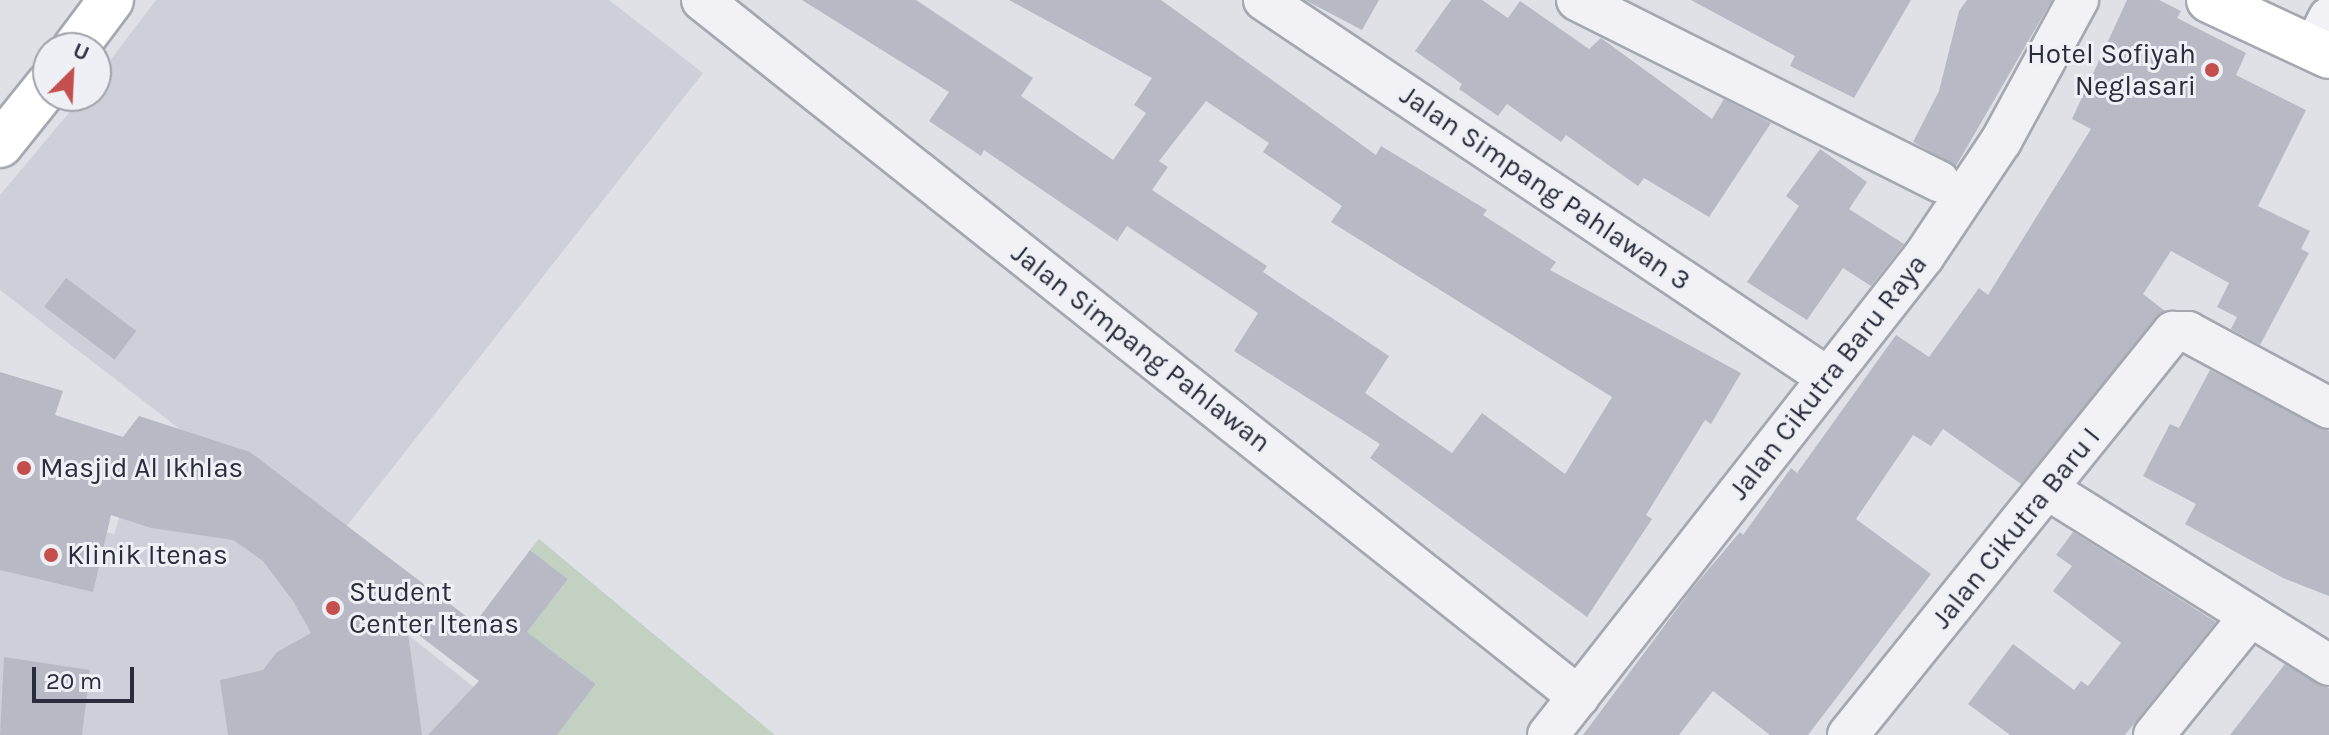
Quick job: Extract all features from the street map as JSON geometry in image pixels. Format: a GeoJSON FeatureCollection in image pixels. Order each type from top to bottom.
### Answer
{"type":"FeatureCollection","features":[{"type":"Feature","properties":{"kind":"street"},"geometry":{"type":"LineString","coordinates":[[87,32],[111,0]]}},
{"type":"Feature","properties":{"kind":"street","name":"Jalan Simpang Pahlawan"},"geometry":{"type":"LineString","coordinates":[[702,0],[1579,697]]}},
{"type":"Feature","properties":{"kind":"street","name":"Jalan Simpang Pahlawan 3"},"geometry":{"type":"LineString","coordinates":[[1264,0],[1827,377]]}},
{"type":"Feature","properties":{"kind":"street"},"geometry":{"type":"LineString","coordinates":[[1577,0],[1939,181]]}},
{"type":"Feature","properties":{"kind":"street","name":"Jalan Cikutra Baru Raya"},"geometry":{"type":"LineString","coordinates":[[1548,735],[1963,202],[2078,0]]}},
{"type":"Feature","properties":{"kind":"street"},"geometry":{"type":"LineString","coordinates":[[2209,0],[2324,41]]}},
{"type":"Feature","properties":{"kind":"street"},"geometry":{"type":"LineString","coordinates":[[0,145],[32,105]]}},
{"type":"Feature","properties":{"kind":"street","name":"Jalan Cikutra Baru I"},"geometry":{"type":"LineString","coordinates":[[1848,735],[2049,490],[2161,341],[2173,332],[2188,332],[2329,408]]}},
{"type":"Feature","properties":{"kind":"street"},"geometry":{"type":"LineString","coordinates":[[2049,490],[2248,619],[2329,665]]}},
{"type":"Feature","properties":{"kind":"street"},"geometry":{"type":"LineString","coordinates":[[2154,735],[2248,619]]}},
{"type":"Feature","properties":{"kind":"shaded area"},"geometry":{"type":"Polygon","coordinates":[[[156,0],[609,0],[703,73],[331,546],[0,290],[0,195],[70,112],[112,112],[112,58],[156,0]]]}},
{"type":"Feature","properties":{"kind":"shaded area"},"geometry":{"type":"Polygon","coordinates":[[[147,433],[175,449],[534,735],[0,735],[0,509],[114,534],[147,433]]]}},
{"type":"Feature","properties":{"kind":"green space"},"geometry":{"type":"Polygon","coordinates":[[[539,539],[775,735],[557,735],[596,684],[546,646],[510,654],[568,579],[530,550],[539,539]]]}},
{"type":"Feature","properties":{"kind":"building"},"geometry":{"type":"Polygon","coordinates":[[[802,0],[916,0],[1033,78],[1021,96],[1113,160],[1146,113],[1134,105],[1152,78],[1009,0],[1161,0],[1376,155],[1381,146],[1487,210],[1483,215],[1556,262],[1550,270],[1741,373],[1711,424],[1705,420],[1646,515],[1652,519],[1587,617],[1370,458],[1380,444],[1234,351],[1258,313],[1127,226],[1117,241],[984,150],[981,156],[929,121],[949,92],[802,0]],[[1206,101],[1159,161],[1168,167],[1152,190],[1267,266],[1263,272],[1389,356],[1365,393],[1452,453],[1482,413],[1565,474],[1612,397],[1331,222],[1342,206],[1263,152],[1269,143],[1206,101]]]}},
{"type":"Feature","properties":{"kind":"building"},"geometry":{"type":"Polygon","coordinates":[[[1305,0],[1379,0],[1362,30],[1305,0]]]}},
{"type":"Feature","properties":{"kind":"building"},"geometry":{"type":"Polygon","coordinates":[[[1451,0],[1482,0],[1508,18],[1520,1],[1589,49],[1601,38],[1712,119],[1724,99],[1771,123],[1709,217],[1644,178],[1638,186],[1566,135],[1561,142],[1507,104],[1498,116],[1459,89],[1462,84],[1415,51],[1451,0]]]}},
{"type":"Feature","properties":{"kind":"building"},"geometry":{"type":"Polygon","coordinates":[[[1691,0],[1911,0],[1854,98],[1790,66],[1795,56],[1691,0]]]}},
{"type":"Feature","properties":{"kind":"building"},"geometry":{"type":"Polygon","coordinates":[[[1967,0],[2052,0],[1956,166],[1913,142],[1939,91],[1959,11],[1967,0]]]}},
{"type":"Feature","properties":{"kind":"building"},"geometry":{"type":"Polygon","coordinates":[[[2127,0],[2159,0],[2181,11],[2177,18],[2246,53],[2236,75],[2306,110],[2258,206],[2310,231],[2301,249],[2309,253],[2260,345],[2231,329],[2237,317],[2217,307],[2229,283],[2171,251],[2143,294],[2165,311],[2021,484],[1943,429],[1931,446],[1913,435],[1856,519],[1931,574],[1808,735],[1770,735],[1713,691],[1679,735],[1583,735],[1691,590],[1740,532],[1743,535],[1791,468],[1797,473],[1896,335],[1929,357],[1979,288],[1988,295],[2091,129],[2072,119],[2127,0]]]}},
{"type":"Feature","properties":{"kind":"building"},"geometry":{"type":"Polygon","coordinates":[[[1820,149],[1867,182],[1849,209],[1904,244],[1871,286],[1843,268],[1807,320],[1747,282],[1799,206],[1786,196],[1820,149]]]}},
{"type":"Feature","properties":{"kind":"building"},"geometry":{"type":"Polygon","coordinates":[[[66,278],[136,331],[115,360],[44,307],[66,278]]]}},
{"type":"Feature","properties":{"kind":"building"},"geometry":{"type":"Polygon","coordinates":[[[2210,370],[2329,431],[2329,596],[2283,578],[2185,524],[2196,504],[2143,476],[2170,424],[2179,428],[2210,370]]]}},
{"type":"Feature","properties":{"kind":"building"},"geometry":{"type":"Polygon","coordinates":[[[0,372],[63,391],[55,415],[123,437],[139,416],[250,452],[475,623],[530,550],[568,579],[527,632],[596,684],[557,735],[428,735],[479,681],[407,626],[422,735],[228,735],[220,680],[263,670],[277,652],[311,633],[293,601],[263,561],[233,540],[151,528],[111,515],[93,592],[0,570],[0,372]]]}},
{"type":"Feature","properties":{"kind":"building"},"geometry":{"type":"Polygon","coordinates":[[[2073,532],[2216,622],[2125,735],[2010,735],[1968,704],[2013,644],[2074,690],[2081,681],[2088,686],[2121,643],[2053,591],[2072,566],[2056,555],[2073,532]]]}},
{"type":"Feature","properties":{"kind":"building"},"geometry":{"type":"Polygon","coordinates":[[[4,657],[90,670],[82,735],[0,735],[4,657]]]}},
{"type":"Feature","properties":{"kind":"building"},"geometry":{"type":"Polygon","coordinates":[[[2285,664],[2329,688],[2329,735],[2230,735],[2285,664]]]}},
{"type":"Feature","properties":{"kind":"place","name":"Hotel Sofiyah Neglasari"},"geometry":{"type":"Point","coordinates":[2212,70]}},
{"type":"Feature","properties":{"kind":"place","name":"Masjid Al Ikhlas"},"geometry":{"type":"Point","coordinates":[24,468]}},
{"type":"Feature","properties":{"kind":"place","name":"Klinik Itenas"},"geometry":{"type":"Point","coordinates":[51,555]}},
{"type":"Feature","properties":{"kind":"place","name":"Student Center Itenas"},"geometry":{"type":"Point","coordinates":[333,608]}}]}
